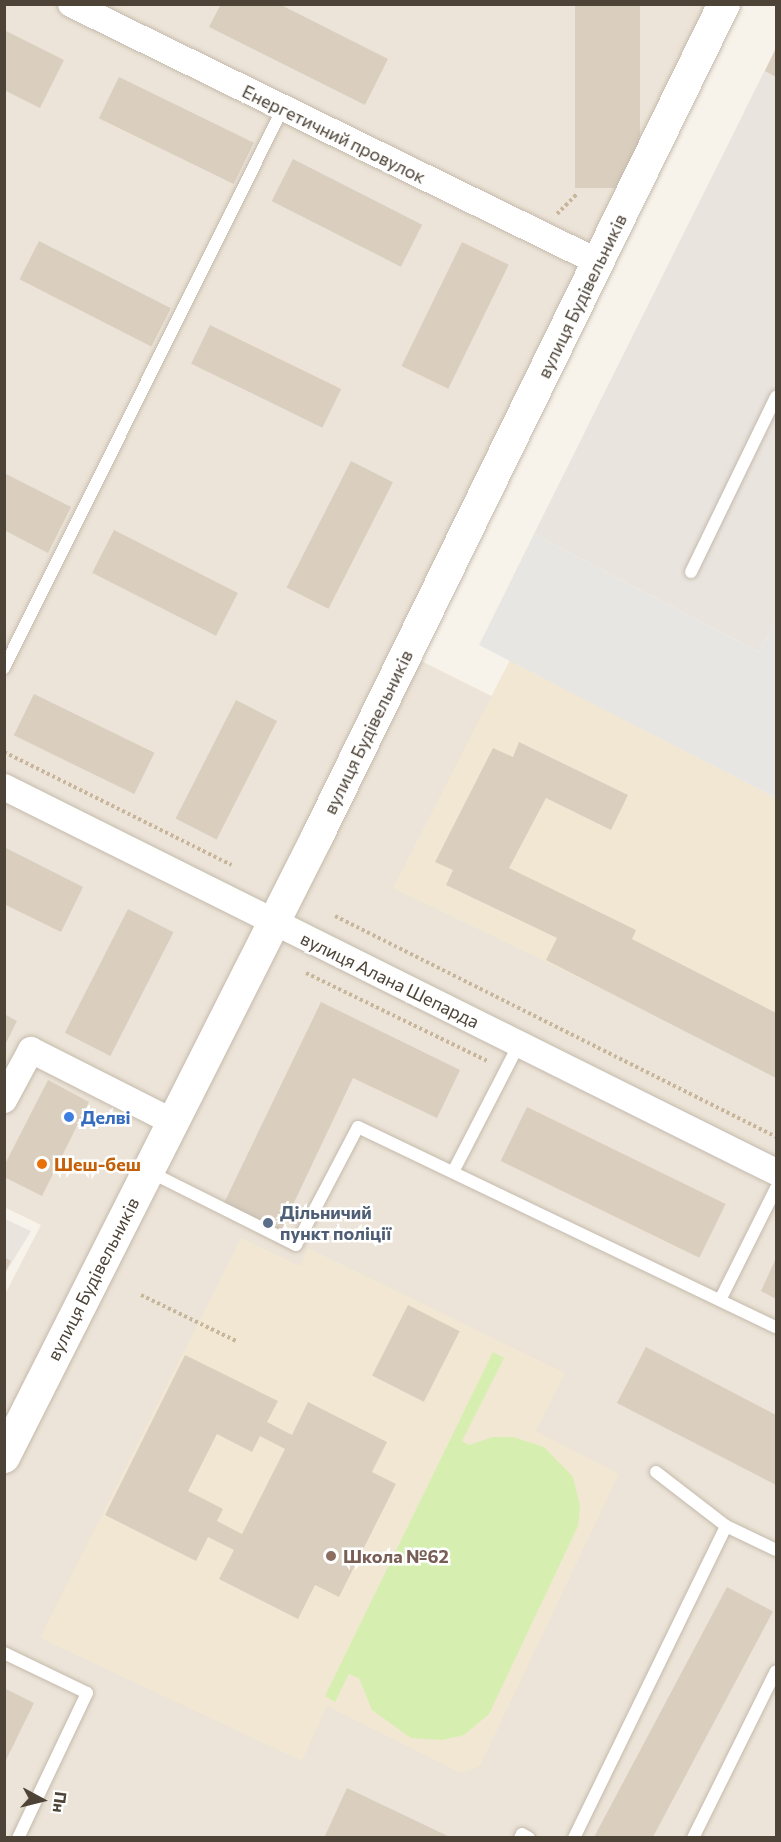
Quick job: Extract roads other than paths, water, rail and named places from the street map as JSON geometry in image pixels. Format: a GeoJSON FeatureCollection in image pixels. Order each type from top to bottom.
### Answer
{"type":"FeatureCollection","features":[{"type":"Feature","properties":{"kind":"street","name":"Енергетичний провулок"},"geometry":{"type":"LineString","coordinates":[[71,4],[598,262]]}},
{"type":"Feature","properties":{"kind":"street","name":"вулиця Будівельників"},"geometry":{"type":"LineString","coordinates":[[4,1457],[273,922],[724,4]]}},
{"type":"Feature","properties":{"kind":"street","name":"вулиця Алана Шепарда"},"geometry":{"type":"LineString","coordinates":[[4,787],[777,1172]]}},
{"type":"Feature","properties":{"kind":"street"},"geometry":{"type":"LineString","coordinates":[[4,1100],[31,1050],[172,1122]]}},
{"type":"Feature","properties":{"kind":"lane"},"geometry":{"type":"LineString","coordinates":[[4,668],[283,108]]}},
{"type":"Feature","properties":{"kind":"lane"},"geometry":{"type":"LineString","coordinates":[[691,572],[777,397]]}},
{"type":"Feature","properties":{"kind":"lane"},"geometry":{"type":"LineString","coordinates":[[453,1172],[519,1044]]}},
{"type":"Feature","properties":{"kind":"lane"},"geometry":{"type":"LineString","coordinates":[[148,1171],[296,1245],[358,1127],[777,1327]]}},
{"type":"Feature","properties":{"kind":"lane"},"geometry":{"type":"LineString","coordinates":[[720,1300],[777,1188]]}},
{"type":"Feature","properties":{"kind":"lane"},"geometry":{"type":"LineString","coordinates":[[656,1472],[726,1526],[777,1550]]}},
{"type":"Feature","properties":{"kind":"lane"},"geometry":{"type":"LineString","coordinates":[[574,1838],[726,1526]]}},
{"type":"Feature","properties":{"kind":"lane"},"geometry":{"type":"LineString","coordinates":[[4,1653],[87,1694],[18,1838]]}},
{"type":"Feature","properties":{"kind":"lane"},"geometry":{"type":"LineString","coordinates":[[693,1838],[777,1671]]}},
{"type":"Feature","properties":{"kind":"lane"},"geometry":{"type":"LineString","coordinates":[[520,1838],[522,1834],[529,1838]]}},
{"type":"Feature","properties":{"kind":"place","name":"Делві"},"geometry":{"type":"Point","coordinates":[69,1117]}},
{"type":"Feature","properties":{"kind":"place","name":"Шеш-беш"},"geometry":{"type":"Point","coordinates":[42,1164]}},
{"type":"Feature","properties":{"kind":"place","name":"Дільничий пункт поліції"},"geometry":{"type":"Point","coordinates":[268,1223]}},
{"type":"Feature","properties":{"kind":"place","name":"Школа №62"},"geometry":{"type":"Point","coordinates":[331,1556]}}]}
